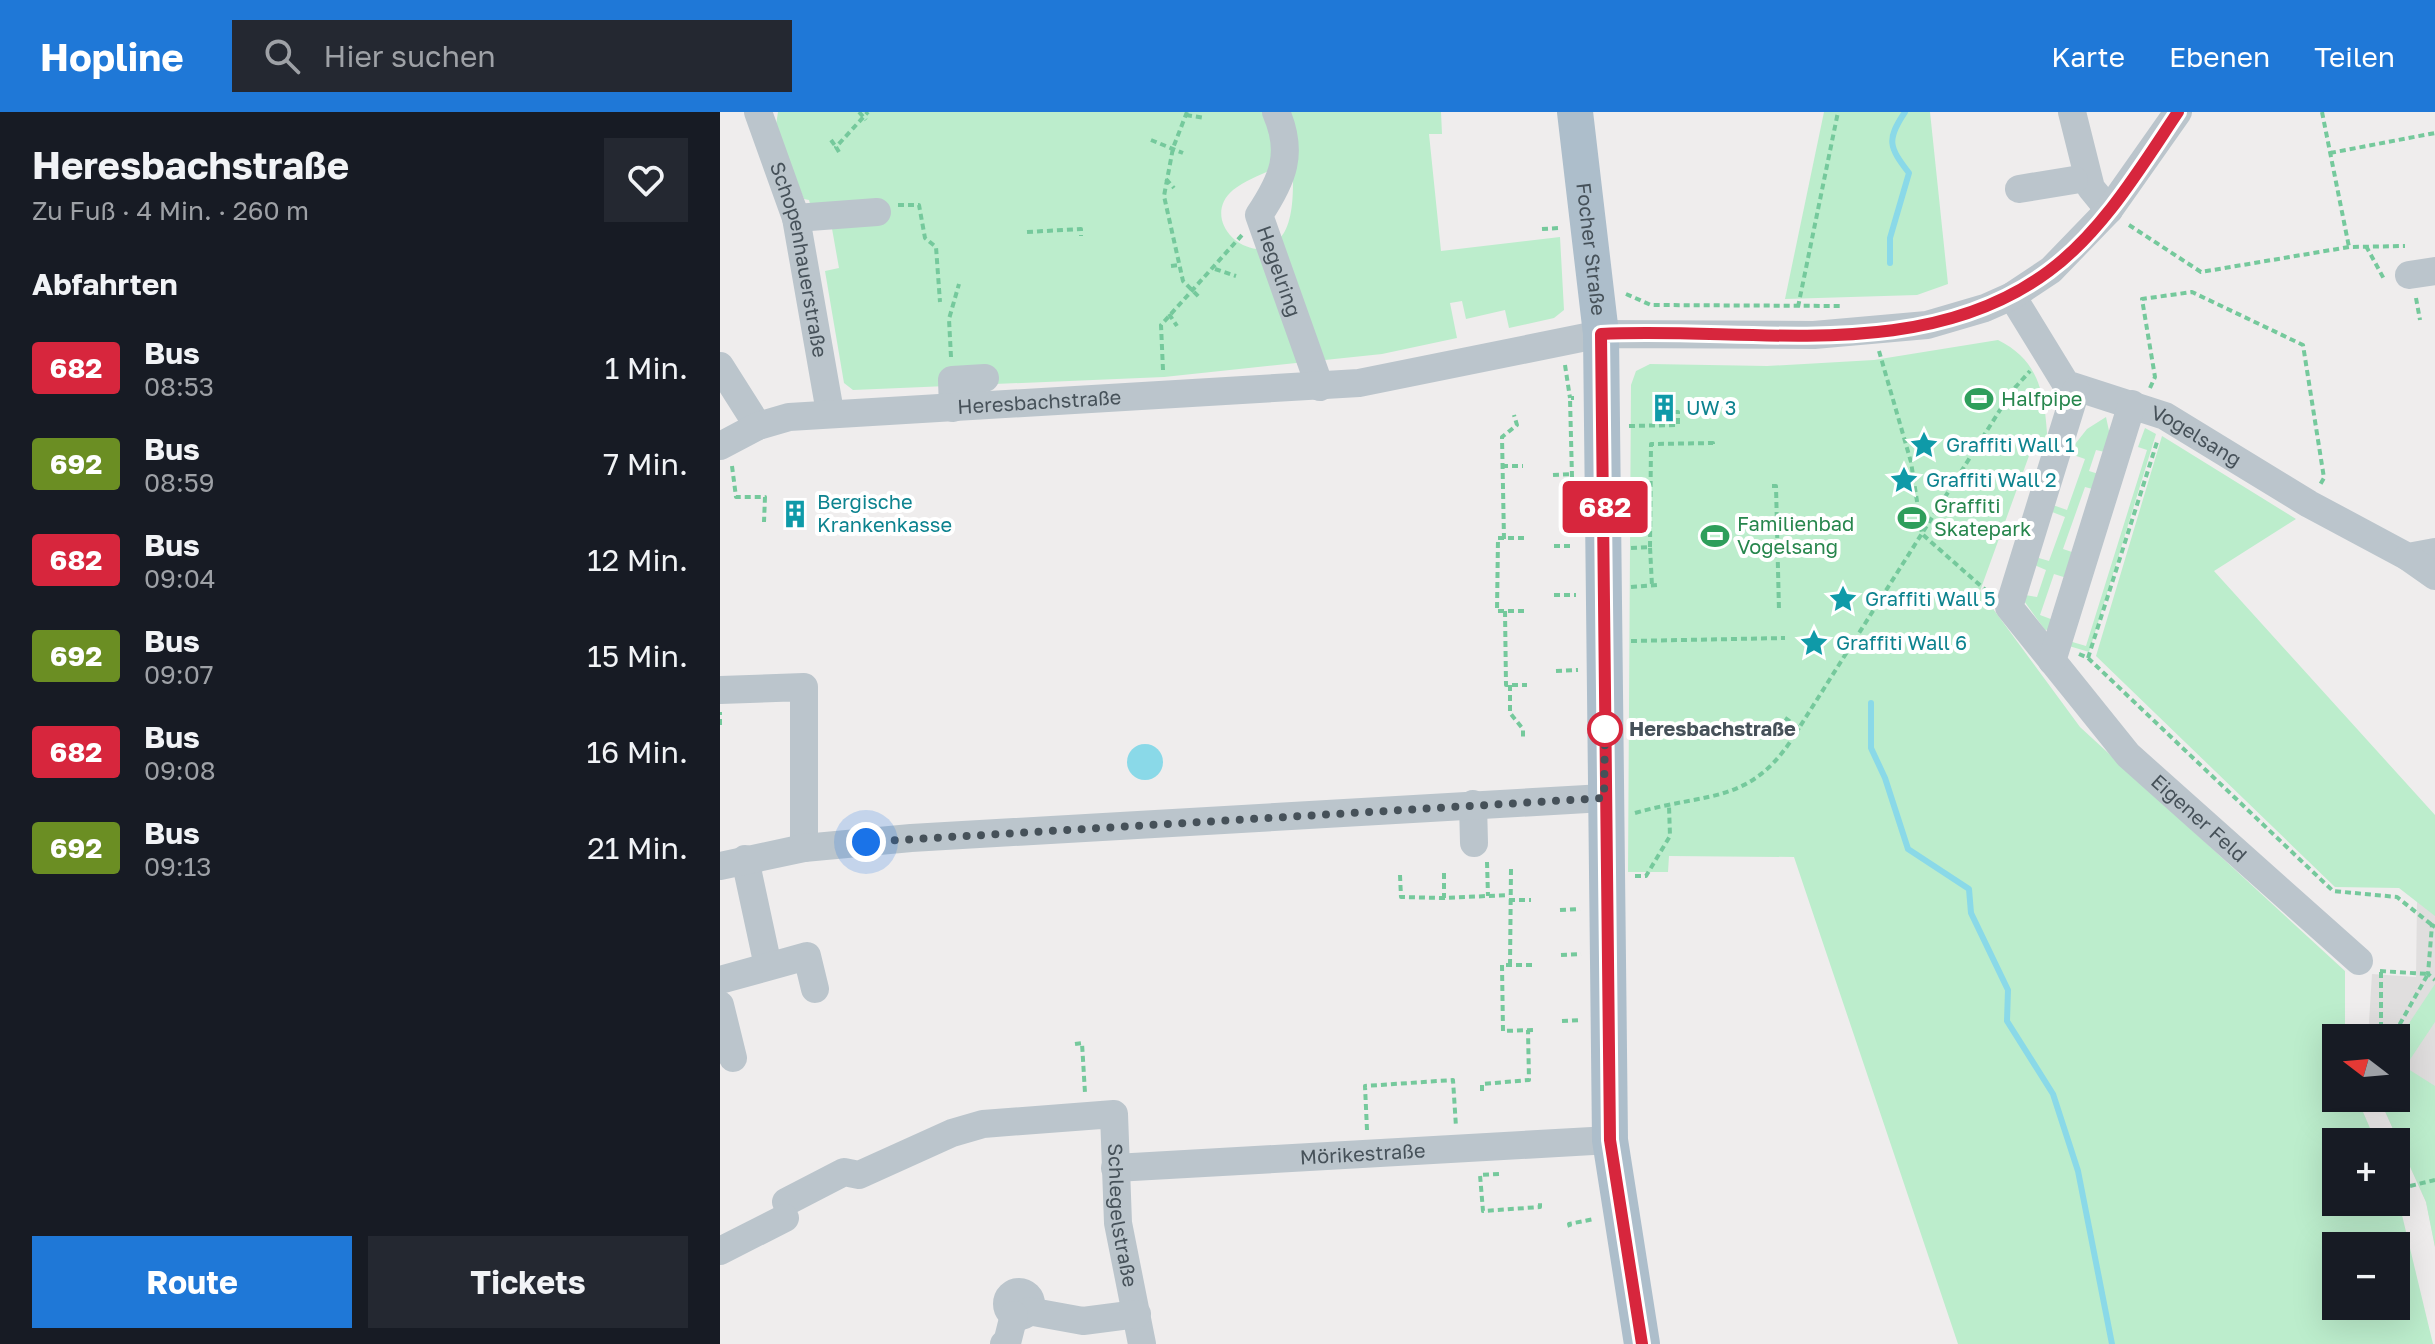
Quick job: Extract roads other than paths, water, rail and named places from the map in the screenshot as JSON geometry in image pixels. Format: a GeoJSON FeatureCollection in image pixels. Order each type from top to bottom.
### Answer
{"type":"FeatureCollection","features":[{"type":"Feature","properties":{"kind":"main road","name":"Focher Straße"},"geometry":{"type":"LineString","coordinates":[[1575,112],[1601,334],[1614,807],[1610,1140],[1642,1344]]}},
{"type":"Feature","properties":{"kind":"street","name":"Schopenhauerstraße"},"geometry":{"type":"LineString","coordinates":[[758,112],[796,218],[830,412]]}},
{"type":"Feature","properties":{"kind":"street","name":"Hegelring"},"geometry":{"type":"LineString","coordinates":[[1276,112],[1287,146],[1285,173],[1259,215],[1320,387]]}},
{"type":"Feature","properties":{"kind":"street"},"geometry":{"type":"LineString","coordinates":[[2058,112],[2082,184],[2116,216]]}},
{"type":"Feature","properties":{"kind":"street"},"geometry":{"type":"LineString","coordinates":[[2072,112],[2082,184]]}},
{"type":"Feature","properties":{"kind":"street","name":"Heresbachstraße"},"geometry":{"type":"LineString","coordinates":[[737,441],[789,417],[952,394],[1165,397],[1320,387],[1359,383],[1601,334],[1879,331],[1927,325],[2012,296],[2051,270],[2116,216],[2178,112]]}},
{"type":"Feature","properties":{"kind":"street"},"geometry":{"type":"LineString","coordinates":[[2019,189],[2082,184]]}},
{"type":"Feature","properties":{"kind":"street"},"geometry":{"type":"LineString","coordinates":[[796,218],[877,212]]}},
{"type":"Feature","properties":{"kind":"street"},"geometry":{"type":"LineString","coordinates":[[2012,296],[2057,376],[2076,390]]}},
{"type":"Feature","properties":{"kind":"street"},"geometry":{"type":"LineString","coordinates":[[720,366],[737,441]]}},
{"type":"Feature","properties":{"kind":"street"},"geometry":{"type":"LineString","coordinates":[[952,394],[985,378]]}},
{"type":"Feature","properties":{"kind":"street","name":"Vogelsang"},"geometry":{"type":"LineString","coordinates":[[2076,390],[2147,410],[2309,504],[2422,554],[2435,576]]}},
{"type":"Feature","properties":{"kind":"street","name":"Eigener Feld"},"geometry":{"type":"LineString","coordinates":[[2076,390],[2009,607],[2128,755],[2370,968]]}},
{"type":"Feature","properties":{"kind":"street"},"geometry":{"type":"LineString","coordinates":[[720,397],[737,441]]}},
{"type":"Feature","properties":{"kind":"street"},"geometry":{"type":"LineString","coordinates":[[2052,661],[2147,410]]}},
{"type":"Feature","properties":{"kind":"street"},"geometry":{"type":"LineString","coordinates":[[720,690],[804,687],[804,848]]}},
{"type":"Feature","properties":{"kind":"street"},"geometry":{"type":"LineString","coordinates":[[1473,804],[1474,843]]}},
{"type":"Feature","properties":{"kind":"street"},"geometry":{"type":"LineString","coordinates":[[768,966],[732,862],[804,848],[998,832],[1473,804],[1614,807]]}},
{"type":"Feature","properties":{"kind":"street"},"geometry":{"type":"LineString","coordinates":[[720,980],[807,956],[815,989]]}},
{"type":"Feature","properties":{"kind":"street"},"geometry":{"type":"LineString","coordinates":[[720,1005],[733,1058]]}},
{"type":"Feature","properties":{"kind":"street","name":"Schlegelstraße"},"geometry":{"type":"LineString","coordinates":[[720,1251],[844,1172],[859,1175],[962,1130],[1034,1118],[1100,1115],[1115,1168],[1118,1223],[1142,1344]]}},
{"type":"Feature","properties":{"kind":"street","name":"Mörikestraße"},"geometry":{"type":"LineString","coordinates":[[1115,1168],[1610,1140]]}},
{"type":"Feature","properties":{"kind":"street","name":"Schlegelstraße"},"geometry":{"type":"LineString","coordinates":[[1004,1344],[1021,1313],[1083,1321],[1137,1314]]}},
{"type":"Feature","properties":{"kind":"water"},"geometry":{"type":"Polygon","coordinates":[[[1145,744],[1157,750],[1163,762],[1157,774],[1145,780],[1133,774],[1127,762],[1133,750],[1145,744]]]}},
{"type":"Feature","properties":{"kind":"waterway"},"geometry":{"type":"LineString","coordinates":[[1890,263],[1890,238],[1909,173],[1892,143],[1905,112]]}},
{"type":"Feature","properties":{"kind":"waterway"},"geometry":{"type":"LineString","coordinates":[[1871,703],[1871,748],[1885,778],[1908,849],[1969,889],[1971,913],[2008,990],[2007,1021],[2053,1094],[2078,1171],[2112,1344]]}},
{"type":"Feature","properties":{"kind":"place","name":"Halfpipe"},"geometry":{"type":"Point","coordinates":[1979,399]}},
{"type":"Feature","properties":{"kind":"place","name":"UW 3"},"geometry":{"type":"Point","coordinates":[1664,408]}},
{"type":"Feature","properties":{"kind":"place","name":"Graffiti Wall 1"},"geometry":{"type":"Point","coordinates":[1924,445]}},
{"type":"Feature","properties":{"kind":"place","name":"Graffiti Wall 2"},"geometry":{"type":"Point","coordinates":[1904,480]}},
{"type":"Feature","properties":{"kind":"place","name":"Bergische Krankenkasse"},"geometry":{"type":"Point","coordinates":[795,514]}},
{"type":"Feature","properties":{"kind":"place","name":"Graffiti Skatepark"},"geometry":{"type":"Point","coordinates":[1912,518]}},
{"type":"Feature","properties":{"kind":"place","name":"Familienbad Vogelsang"},"geometry":{"type":"Point","coordinates":[1715,536]}},
{"type":"Feature","properties":{"kind":"place","name":"Graffiti Wall 5"},"geometry":{"type":"Point","coordinates":[1843,599]}},
{"type":"Feature","properties":{"kind":"place","name":"Graffiti Wall 6"},"geometry":{"type":"Point","coordinates":[1814,643]}},
{"type":"Feature","properties":{"kind":"place","name":"Heresbachstraße"},"geometry":{"type":"Point","coordinates":[1605,729]}}]}
